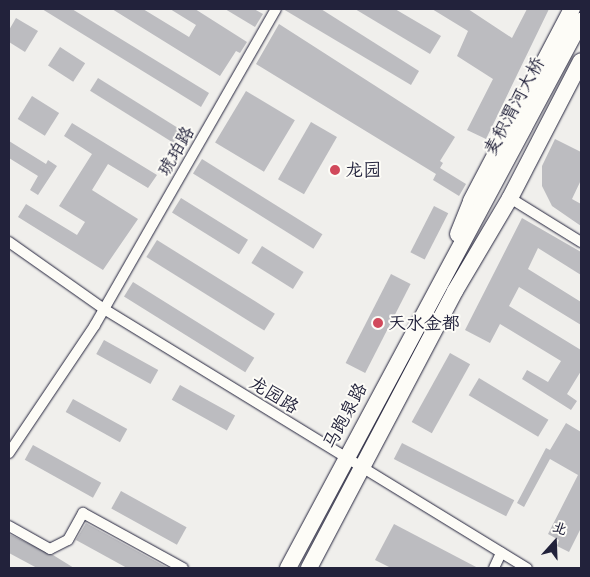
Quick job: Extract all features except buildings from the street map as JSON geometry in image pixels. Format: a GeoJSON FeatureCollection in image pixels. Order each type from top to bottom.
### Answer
{"type":"FeatureCollection","features":[{"type":"Feature","properties":{"kind":"main road","name":"马跑泉路"},"geometry":{"type":"LineString","coordinates":[[288,568],[438,282],[471,201],[572,9]]}},
{"type":"Feature","properties":{"kind":"main road","name":"麦积渭河大桥"},"geometry":{"type":"LineString","coordinates":[[484,213],[581,21]]}},
{"type":"Feature","properties":{"kind":"main road","name":"麦积渭河大桥"},"geometry":{"type":"LineString","coordinates":[[484,213],[581,36]]}},
{"type":"Feature","properties":{"kind":"main road"},"geometry":{"type":"LineString","coordinates":[[309,568],[455,291],[510,198],[581,61]]}},
{"type":"Feature","properties":{"kind":"main road","name":"马跑泉路"},"geometry":{"type":"LineString","coordinates":[[438,282],[484,213]]}},
{"type":"Feature","properties":{"kind":"main road"},"geometry":{"type":"LineString","coordinates":[[455,291],[484,213]]}},
{"type":"Feature","properties":{"kind":"street","name":"琥珀路"},"geometry":{"type":"LineString","coordinates":[[9,453],[104,309],[276,9]]}},
{"type":"Feature","properties":{"kind":"street"},"geometry":{"type":"LineString","coordinates":[[510,198],[581,242]]}},
{"type":"Feature","properties":{"kind":"street","name":"龙园路"},"geometry":{"type":"LineString","coordinates":[[9,242],[104,309],[346,458],[360,469],[527,568]]}},
{"type":"Feature","properties":{"kind":"street"},"geometry":{"type":"LineString","coordinates":[[9,526],[50,548],[68,540],[82,513],[184,568]]}},
{"type":"Feature","properties":{"kind":"street"},"geometry":{"type":"LineString","coordinates":[[494,568],[501,553]]}},
{"type":"Feature","properties":{"kind":"place","name":"龙园"},"geometry":{"type":"Point","coordinates":[335,170]}},
{"type":"Feature","properties":{"kind":"place","name":"天水金都"},"geometry":{"type":"Point","coordinates":[378,323]}}]}
